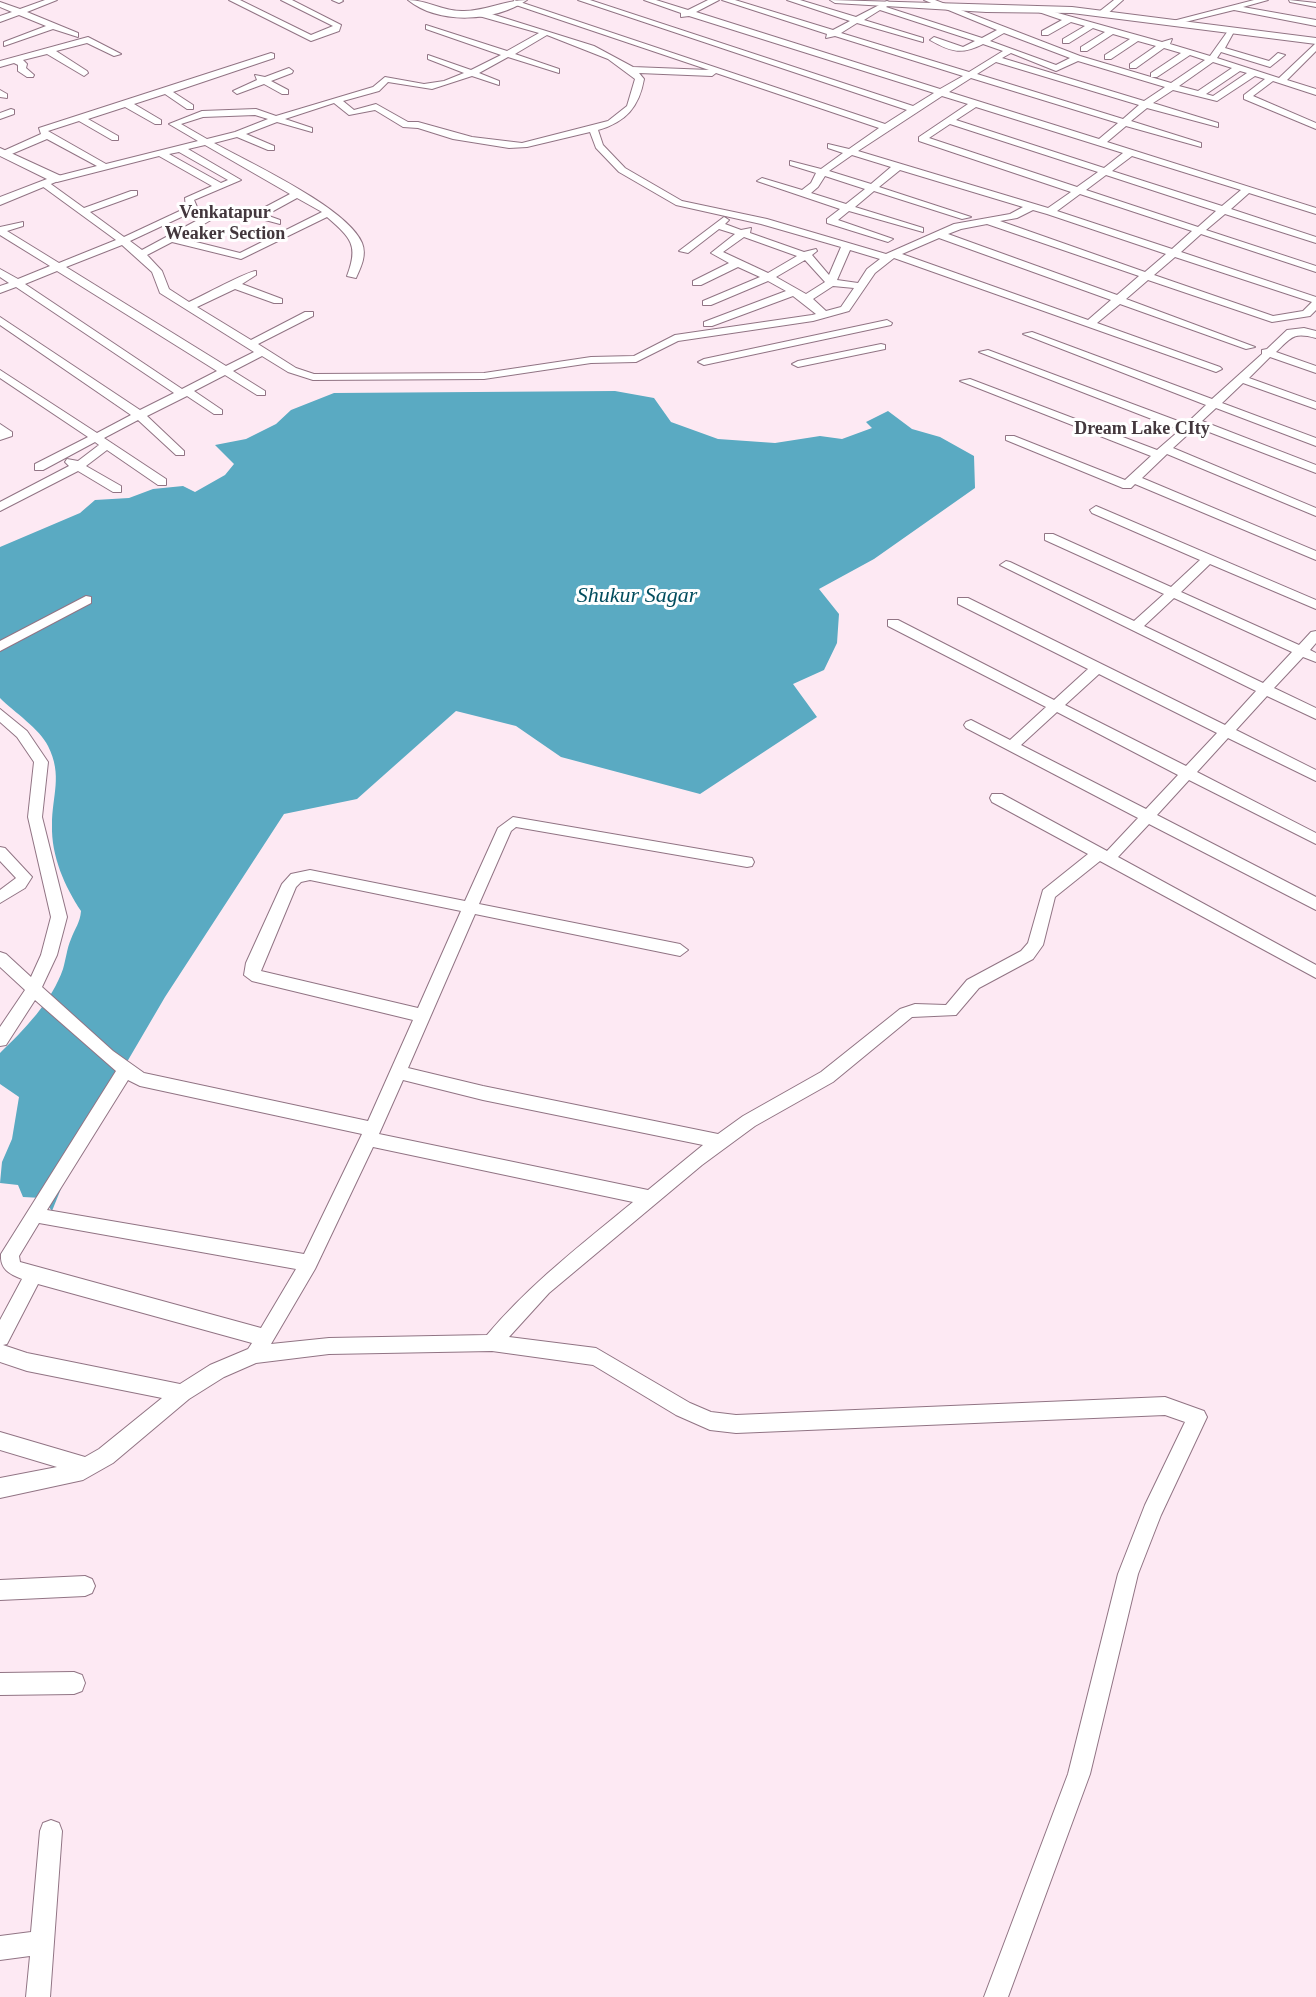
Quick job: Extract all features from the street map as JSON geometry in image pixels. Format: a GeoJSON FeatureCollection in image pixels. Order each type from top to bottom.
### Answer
{"type":"FeatureCollection","features":[{"type":"Feature","properties":{"kind":"street"},"geometry":{"type":"LineString","coordinates":[[0,19],[53,0]]}},
{"type":"Feature","properties":{"kind":"street"},"geometry":{"type":"LineString","coordinates":[[233,0],[311,38],[337,25],[285,0]]}},
{"type":"Feature","properties":{"kind":"street"},"geometry":{"type":"LineString","coordinates":[[336,100],[352,113],[376,107],[403,125],[417,124],[435,131],[510,146],[530,146],[552,137],[594,131],[616,120],[638,97],[640,79],[634,70],[608,54],[482,14],[439,14],[413,0]]}},
{"type":"Feature","properties":{"kind":"street"},"geometry":{"type":"LineString","coordinates":[[582,0],[912,109]]}},
{"type":"Feature","properties":{"kind":"street"},"geometry":{"type":"LineString","coordinates":[[648,0],[1316,211]]}},
{"type":"Feature","properties":{"kind":"street"},"geometry":{"type":"LineString","coordinates":[[608,54],[715,0]]}},
{"type":"Feature","properties":{"kind":"street"},"geometry":{"type":"LineString","coordinates":[[726,0],[1198,145]]}},
{"type":"Feature","properties":{"kind":"street"},"geometry":{"type":"LineString","coordinates":[[791,0],[920,40]]}},
{"type":"Feature","properties":{"kind":"street"},"geometry":{"type":"LineString","coordinates":[[835,0],[943,6],[985,2],[1037,10],[1152,19],[1316,44]]}},
{"type":"Feature","properties":{"kind":"street"},"geometry":{"type":"LineString","coordinates":[[928,0],[1077,58],[1214,99],[1255,72]]}},
{"type":"Feature","properties":{"kind":"street"},"geometry":{"type":"LineString","coordinates":[[1103,13],[1119,0]]}},
{"type":"Feature","properties":{"kind":"street"},"geometry":{"type":"LineString","coordinates":[[1133,66],[1166,46],[1177,23],[1264,0]]}},
{"type":"Feature","properties":{"kind":"street"},"geometry":{"type":"LineString","coordinates":[[1293,0],[1316,5]]}},
{"type":"Feature","properties":{"kind":"street"},"geometry":{"type":"LineString","coordinates":[[482,14],[519,1],[886,127]]}},
{"type":"Feature","properties":{"kind":"street"},"geometry":{"type":"LineString","coordinates":[[0,4],[75,35]]}},
{"type":"Feature","properties":{"kind":"street"},"geometry":{"type":"LineString","coordinates":[[253,10],[267,5]]}},
{"type":"Feature","properties":{"kind":"street"},"geometry":{"type":"LineString","coordinates":[[750,79],[883,5],[1056,68],[1077,58]]}},
{"type":"Feature","properties":{"kind":"street"},"geometry":{"type":"LineString","coordinates":[[1232,8],[1316,23]]}},
{"type":"Feature","properties":{"kind":"street"},"geometry":{"type":"LineString","coordinates":[[1037,10],[1189,52],[1316,92]]}},
{"type":"Feature","properties":{"kind":"street"},"geometry":{"type":"LineString","coordinates":[[1084,49],[1114,31],[1125,16]]}},
{"type":"Feature","properties":{"kind":"street"},"geometry":{"type":"LineString","coordinates":[[1045,33],[1070,19]]}},
{"type":"Feature","properties":{"kind":"street"},"geometry":{"type":"LineString","coordinates":[[1108,57],[1140,38],[1152,19]]}},
{"type":"Feature","properties":{"kind":"street"},"geometry":{"type":"LineString","coordinates":[[1066,41],[1093,25]]}},
{"type":"Feature","properties":{"kind":"street"},"geometry":{"type":"LineString","coordinates":[[7,44],[54,26]]}},
{"type":"Feature","properties":{"kind":"street"},"geometry":{"type":"LineString","coordinates":[[429,27],[556,71]]}},
{"type":"Feature","properties":{"kind":"street"},"geometry":{"type":"LineString","coordinates":[[934,40],[964,50],[1004,30]]}},
{"type":"Feature","properties":{"kind":"street"},"geometry":{"type":"LineString","coordinates":[[1100,143],[1146,104],[1212,59],[1233,30]]}},
{"type":"Feature","properties":{"kind":"street"},"geometry":{"type":"LineString","coordinates":[[0,201],[51,181],[238,134],[275,119],[376,89],[385,80],[400,80],[415,88],[439,85],[545,33]]}},
{"type":"Feature","properties":{"kind":"street"},"geometry":{"type":"LineString","coordinates":[[24,38],[84,73]]}},
{"type":"Feature","properties":{"kind":"street"},"geometry":{"type":"LineString","coordinates":[[0,64],[88,40],[117,54]]}},
{"type":"Feature","properties":{"kind":"street"},"geometry":{"type":"LineString","coordinates":[[1316,44],[1278,79],[1247,97],[1316,126]]}},
{"type":"Feature","properties":{"kind":"street"},"geometry":{"type":"LineString","coordinates":[[1220,49],[1270,64],[1281,55]]}},
{"type":"Feature","properties":{"kind":"street"},"geometry":{"type":"LineString","coordinates":[[804,194],[813,188],[822,172],[850,152],[912,109],[1010,50]]}},
{"type":"Feature","properties":{"kind":"street"},"geometry":{"type":"LineString","coordinates":[[1154,75],[1189,52]]}},
{"type":"Feature","properties":{"kind":"street"},"geometry":{"type":"LineString","coordinates":[[105,167],[42,130],[271,56]]}},
{"type":"Feature","properties":{"kind":"street"},"geometry":{"type":"LineString","coordinates":[[431,57],[496,83]]}},
{"type":"Feature","properties":{"kind":"street"},"geometry":{"type":"LineString","coordinates":[[995,59],[1215,125]]}},
{"type":"Feature","properties":{"kind":"street"},"geometry":{"type":"LineString","coordinates":[[16,60],[23,64],[21,69],[30,75]]}},
{"type":"Feature","properties":{"kind":"street"},"geometry":{"type":"LineString","coordinates":[[239,67],[285,92]]}},
{"type":"Feature","properties":{"kind":"street"},"geometry":{"type":"LineString","coordinates":[[1199,95],[1239,67]]}},
{"type":"Feature","properties":{"kind":"street"},"geometry":{"type":"LineString","coordinates":[[634,70],[733,73]]}},
{"type":"Feature","properties":{"kind":"street"},"geometry":{"type":"LineString","coordinates":[[237,91],[289,71]]}},
{"type":"Feature","properties":{"kind":"street"},"geometry":{"type":"LineString","coordinates":[[166,91],[190,107]]}},
{"type":"Feature","properties":{"kind":"street"},"geometry":{"type":"LineString","coordinates":[[975,103],[922,139],[1316,269]]}},
{"type":"Feature","properties":{"kind":"street"},"geometry":{"type":"LineString","coordinates":[[127,104],[158,122]]}},
{"type":"Feature","properties":{"kind":"street"},"geometry":{"type":"LineString","coordinates":[[0,116],[11,112]]}},
{"type":"Feature","properties":{"kind":"street"},"geometry":{"type":"LineString","coordinates":[[309,130],[256,112],[206,113],[174,124],[295,195],[314,201],[349,231],[357,243],[359,258],[352,276]]}},
{"type":"Feature","properties":{"kind":"street"},"geometry":{"type":"LineString","coordinates":[[82,119],[115,138]]}},
{"type":"Feature","properties":{"kind":"street"},"geometry":{"type":"LineString","coordinates":[[950,121],[1316,240]]}},
{"type":"Feature","properties":{"kind":"street"},"geometry":{"type":"LineString","coordinates":[[594,131],[599,146],[609,158],[638,180],[691,208],[731,213],[890,256],[1091,323],[1216,369]]}},
{"type":"Feature","properties":{"kind":"street"},"geometry":{"type":"LineString","coordinates":[[238,134],[271,148]]}},
{"type":"Feature","properties":{"kind":"street"},"geometry":{"type":"LineString","coordinates":[[2,153],[47,135]]}},
{"type":"Feature","properties":{"kind":"street"},"geometry":{"type":"LineString","coordinates":[[831,146],[1050,212],[1316,302],[1306,314],[1272,319],[987,221]]}},
{"type":"Feature","properties":{"kind":"street"},"geometry":{"type":"LineString","coordinates":[[0,290],[123,241],[189,210],[192,207],[188,200],[191,198],[236,180],[181,149]]}},
{"type":"Feature","properties":{"kind":"street"},"geometry":{"type":"LineString","coordinates":[[1050,212],[1131,152]]}},
{"type":"Feature","properties":{"kind":"street"},"geometry":{"type":"LineString","coordinates":[[2,153],[51,181],[82,212],[141,254],[157,271],[161,288],[187,307],[260,353],[313,377],[484,376],[591,360],[636,359],[675,338],[819,316],[845,309],[871,271],[890,256],[958,226],[1013,216],[1032,207]]}},
{"type":"Feature","properties":{"kind":"street"},"geometry":{"type":"LineString","coordinates":[[162,154],[221,187]]}},
{"type":"Feature","properties":{"kind":"street"},"geometry":{"type":"LineString","coordinates":[[793,163],[966,217]]}},
{"type":"Feature","properties":{"kind":"street"},"geometry":{"type":"LineString","coordinates":[[888,239],[831,221],[899,166]]}},
{"type":"Feature","properties":{"kind":"street"},"geometry":{"type":"LineString","coordinates":[[230,175],[249,167]]}},
{"type":"Feature","properties":{"kind":"street"},"geometry":{"type":"LineString","coordinates":[[762,181],[919,230]]}},
{"type":"Feature","properties":{"kind":"street"},"geometry":{"type":"LineString","coordinates":[[1091,323],[1248,189]]}},
{"type":"Feature","properties":{"kind":"street"},"geometry":{"type":"LineString","coordinates":[[82,212],[134,193]]}},
{"type":"Feature","properties":{"kind":"street"},"geometry":{"type":"LineString","coordinates":[[276,222],[258,215],[295,195]]}},
{"type":"Feature","properties":{"kind":"street"},"geometry":{"type":"LineString","coordinates":[[141,254],[220,211]]}},
{"type":"Feature","properties":{"kind":"street"},"geometry":{"type":"LineString","coordinates":[[171,239],[241,256],[327,213]]}},
{"type":"Feature","properties":{"kind":"street"},"geometry":{"type":"LineString","coordinates":[[684,251],[731,213]]}},
{"type":"Feature","properties":{"kind":"street"},"geometry":{"type":"LineString","coordinates":[[763,221],[716,253],[769,277],[806,299],[846,354]]}},
{"type":"Feature","properties":{"kind":"street"},"geometry":{"type":"LineString","coordinates":[[0,230],[19,224]]}},
{"type":"Feature","properties":{"kind":"street"},"geometry":{"type":"LineString","coordinates":[[718,225],[807,256],[831,283],[861,286]]}},
{"type":"Feature","properties":{"kind":"street"},"geometry":{"type":"LineString","coordinates":[[0,230],[261,393]]}},
{"type":"Feature","properties":{"kind":"street"},"geometry":{"type":"LineString","coordinates":[[938,234],[1250,347]]}},
{"type":"Feature","properties":{"kind":"street"},"geometry":{"type":"LineString","coordinates":[[707,303],[769,277],[807,256],[824,238]]}},
{"type":"Feature","properties":{"kind":"street"},"geometry":{"type":"LineString","coordinates":[[806,299],[831,283],[847,245]]}},
{"type":"Feature","properties":{"kind":"street"},"geometry":{"type":"LineString","coordinates":[[697,283],[737,263]]}},
{"type":"Feature","properties":{"kind":"street"},"geometry":{"type":"LineString","coordinates":[[0,272],[218,412]]}},
{"type":"Feature","properties":{"kind":"street"},"geometry":{"type":"LineString","coordinates":[[187,307],[252,273]]}},
{"type":"Feature","properties":{"kind":"street"},"geometry":{"type":"LineString","coordinates":[[234,285],[278,301]]}},
{"type":"Feature","properties":{"kind":"street"},"geometry":{"type":"LineString","coordinates":[[708,324],[794,292]]}},
{"type":"Feature","properties":{"kind":"street"},"geometry":{"type":"LineString","coordinates":[[845,309],[863,327]]}},
{"type":"Feature","properties":{"kind":"street"},"geometry":{"type":"LineString","coordinates":[[249,345],[309,314]]}},
{"type":"Feature","properties":{"kind":"street"},"geometry":{"type":"LineString","coordinates":[[0,320],[138,414],[180,453]]}},
{"type":"Feature","properties":{"kind":"street"},"geometry":{"type":"LineString","coordinates":[[704,362],[887,323]]}},
{"type":"Feature","properties":{"kind":"street"},"geometry":{"type":"LineString","coordinates":[[1010,438],[1127,485],[1266,352],[1297,330],[1316,335]]}},
{"type":"Feature","properties":{"kind":"street"},"geometry":{"type":"LineString","coordinates":[[1028,334],[1316,442]]}},
{"type":"Feature","properties":{"kind":"street"},"geometry":{"type":"LineString","coordinates":[[798,364],[881,347]]}},
{"type":"Feature","properties":{"kind":"street"},"geometry":{"type":"LineString","coordinates":[[984,352],[1316,469]]}},
{"type":"Feature","properties":{"kind":"street"},"geometry":{"type":"LineString","coordinates":[[1266,352],[1316,370]]}},
{"type":"Feature","properties":{"kind":"street"},"geometry":{"type":"LineString","coordinates":[[39,467],[260,353]]}},
{"type":"Feature","properties":{"kind":"street"},"geometry":{"type":"LineString","coordinates":[[0,373],[162,482]]}},
{"type":"Feature","properties":{"kind":"street"},"geometry":{"type":"LineString","coordinates":[[1239,378],[1316,406]]}},
{"type":"Feature","properties":{"kind":"street"},"geometry":{"type":"LineString","coordinates":[[966,381],[1316,512]]}},
{"type":"Feature","properties":{"kind":"street"},"geometry":{"type":"LineString","coordinates":[[0,427],[8,434],[0,437]]}},
{"type":"Feature","properties":{"kind":"street"},"geometry":{"type":"LineString","coordinates":[[0,507],[78,466],[106,446]]}},
{"type":"Feature","properties":{"kind":"street"},"geometry":{"type":"LineString","coordinates":[[59,457],[117,489]]}},
{"type":"Feature","properties":{"kind":"street"},"geometry":{"type":"LineString","coordinates":[[1134,479],[1316,556]]}},
{"type":"Feature","properties":{"kind":"street"},"geometry":{"type":"LineString","coordinates":[[1096,510],[1316,605]]}},
{"type":"Feature","properties":{"kind":"street"},"geometry":{"type":"LineString","coordinates":[[1049,537],[1316,658]]}},
{"type":"Feature","properties":{"kind":"street"},"geometry":{"type":"LineString","coordinates":[[1136,627],[1209,558]]}},
{"type":"Feature","properties":{"kind":"street"},"geometry":{"type":"LineString","coordinates":[[1006,565],[1316,714]]}},
{"type":"Feature","properties":{"kind":"street"},"geometry":{"type":"LineString","coordinates":[[0,647],[86,600]]}},
{"type":"Feature","properties":{"kind":"street"},"geometry":{"type":"LineString","coordinates":[[963,601],[1316,776]]}},
{"type":"Feature","properties":{"kind":"street"},"geometry":{"type":"LineString","coordinates":[[893,623],[1316,839]]}},
{"type":"Feature","properties":{"kind":"street"},"geometry":{"type":"LineString","coordinates":[[492,1343],[543,1287],[721,1142],[773,1106],[827,1077],[906,1013],[915,1010],[950,1011],[973,984],[1027,955],[1040,931],[1048,894],[1103,857],[1147,817],[1316,635]]}},
{"type":"Feature","properties":{"kind":"street"},"geometry":{"type":"LineString","coordinates":[[1012,746],[1096,669]]}},
{"type":"Feature","properties":{"kind":"street"},"geometry":{"type":"LineString","coordinates":[[0,714],[22,734],[41,762],[35,817],[59,917],[49,955],[33,990],[0,1040]]}},
{"type":"Feature","properties":{"kind":"street"},"geometry":{"type":"LineString","coordinates":[[971,725],[1316,904]]}},
{"type":"Feature","properties":{"kind":"street"},"geometry":{"type":"LineString","coordinates":[[997,798],[1316,972]]}},
{"type":"Feature","properties":{"kind":"street"},"geometry":{"type":"LineString","coordinates":[[0,1488],[57,1479],[87,1467],[106,1456],[182,1393],[260,1346],[309,1263],[371,1134],[505,828],[513,822],[532,823],[747,862]]}},
{"type":"Feature","properties":{"kind":"street"},"geometry":{"type":"LineString","coordinates":[[0,852],[24,877],[20,884],[0,897]]}},
{"type":"Feature","properties":{"kind":"street"},"geometry":{"type":"LineString","coordinates":[[423,1016],[257,978],[251,970],[290,884],[303,875],[680,950]]}},
{"type":"Feature","properties":{"kind":"street"},"geometry":{"type":"LineString","coordinates":[[0,958],[33,990],[140,1079],[651,1198]]}},
{"type":"Feature","properties":{"kind":"street"},"geometry":{"type":"LineString","coordinates":[[126,1069],[10,1254],[9,1261],[14,1268],[260,1346],[492,1343],[596,1357],[683,1409],[710,1421],[736,1424],[1165,1406],[1197,1417],[1152,1512],[1128,1574],[1079,1774],[996,1997]]}},
{"type":"Feature","properties":{"kind":"street"},"geometry":{"type":"LineString","coordinates":[[398,1072],[483,1093],[721,1142]]}},
{"type":"Feature","properties":{"kind":"street"},"geometry":{"type":"LineString","coordinates":[[34,1215],[309,1263]]}},
{"type":"Feature","properties":{"kind":"street"},"geometry":{"type":"LineString","coordinates":[[0,1338],[33,1275]]}},
{"type":"Feature","properties":{"kind":"street"},"geometry":{"type":"LineString","coordinates":[[0,1354],[182,1393]]}},
{"type":"Feature","properties":{"kind":"street"},"geometry":{"type":"LineString","coordinates":[[0,1441],[87,1467]]}},
{"type":"Feature","properties":{"kind":"street"},"geometry":{"type":"LineString","coordinates":[[0,1590],[85,1586]]}},
{"type":"Feature","properties":{"kind":"street"},"geometry":{"type":"LineString","coordinates":[[0,1684],[74,1683]]}},
{"type":"Feature","properties":{"kind":"street"},"geometry":{"type":"LineString","coordinates":[[38,1997],[51,1831]]}},
{"type":"Feature","properties":{"kind":"street"},"geometry":{"type":"LineString","coordinates":[[0,1948],[43,1942]]}},
{"type":"Feature","properties":{"kind":"water","name":"Shukur Sagar"},"geometry":{"type":"Polygon","coordinates":[[[615,391],[654,398],[671,422],[718,439],[775,443],[820,436],[842,439],[872,428],[866,422],[888,411],[912,429],[940,437],[974,456],[975,488],[874,559],[819,589],[839,614],[837,643],[824,670],[793,684],[817,717],[700,794],[561,757],[516,726],[456,711],[357,799],[284,814],[165,997],[79,1144],[52,1211],[42,1198],[23,1197],[18,1185],[0,1183],[2,1162],[12,1139],[19,1097],[0,1084],[0,1053],[28,1025],[52,992],[63,969],[81,911],[65,881],[54,848],[52,825],[56,776],[48,746],[39,733],[0,698],[0,547],[80,513],[95,500],[129,498],[153,489],[183,486],[195,492],[225,475],[234,464],[215,445],[246,439],[276,424],[291,410],[334,393],[615,391]]]}},
{"type":"Feature","properties":{"kind":"district","name":"Venkatapur Weaker Section"},"geometry":{"type":"Point","coordinates":[225,223]}},
{"type":"Feature","properties":{"kind":"district","name":"Dream Lake CIty"},"geometry":{"type":"Point","coordinates":[1142,429]}}]}
